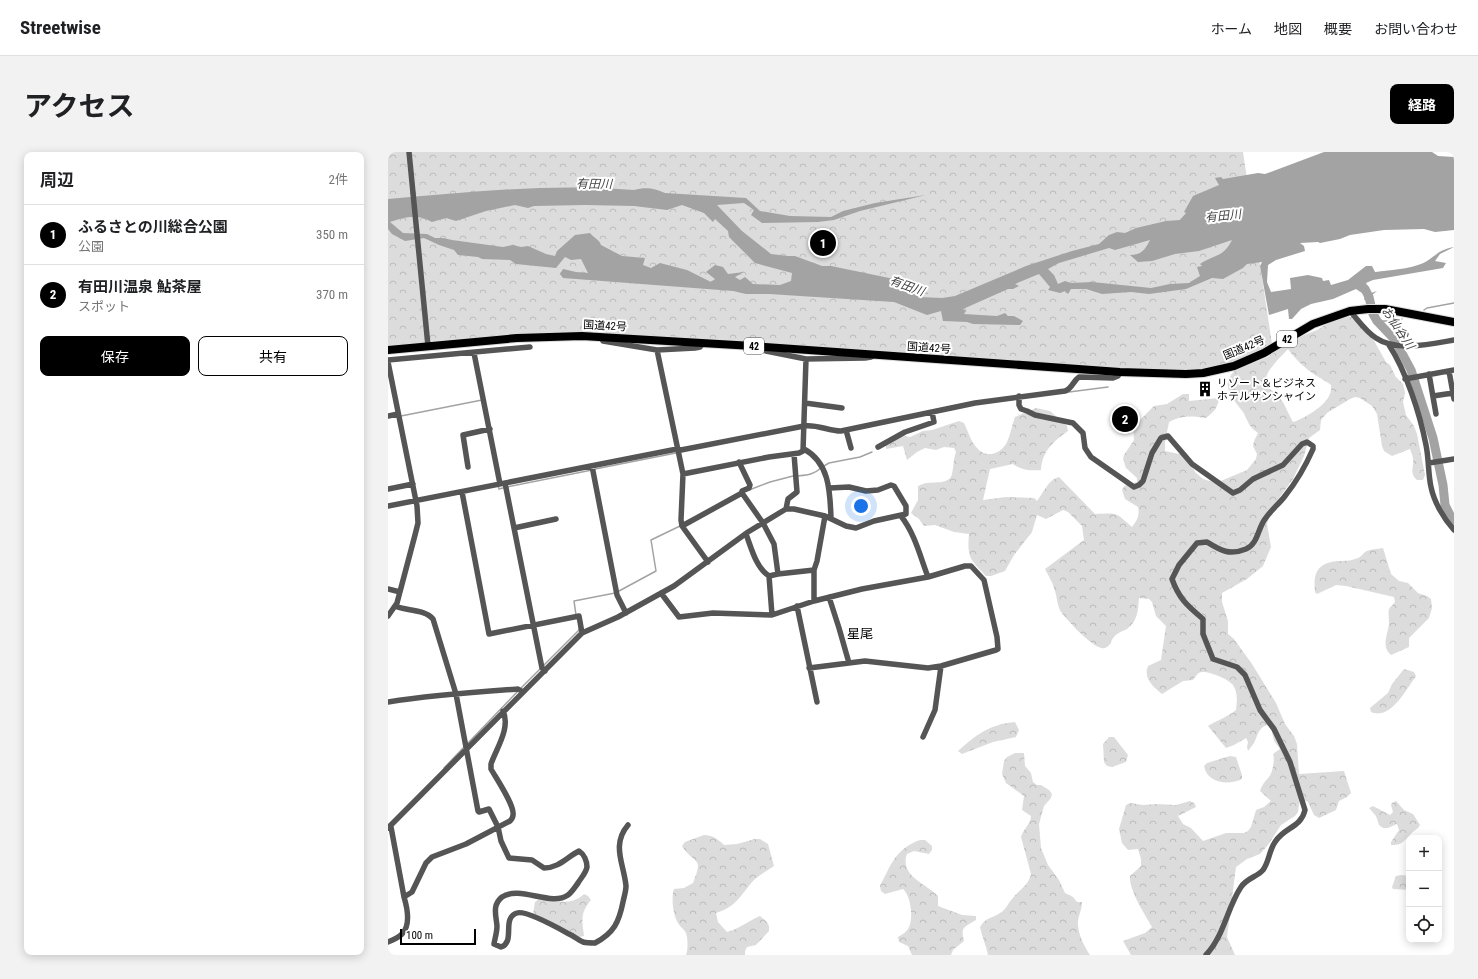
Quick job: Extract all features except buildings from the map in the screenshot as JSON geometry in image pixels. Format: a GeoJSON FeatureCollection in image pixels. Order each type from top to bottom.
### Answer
{"type":"FeatureCollection","features":[{"type":"Feature","properties":{"kind":"highway","name":"国道42号"},"geometry":{"type":"LineString","coordinates":[[388,350],[428,343],[541,336],[601,337],[1120,372],[1196,374],[1227,368],[1264,353],[1313,324],[1350,311],[1368,308],[1385,309],[1454,322]]}},
{"type":"Feature","properties":{"kind":"street"},"geometry":{"type":"LineString","coordinates":[[409,152],[428,343]]}},
{"type":"Feature","properties":{"kind":"street"},"geometry":{"type":"LineString","coordinates":[[1350,311],[1372,335],[1389,345],[1419,346],[1454,340]]}},
{"type":"Feature","properties":{"kind":"street"},"geometry":{"type":"LineString","coordinates":[[601,337],[603,341],[657,350],[695,348],[700,347],[703,343]]}},
{"type":"Feature","properties":{"kind":"street"},"geometry":{"type":"LineString","coordinates":[[1389,345],[1413,397],[1422,427],[1433,493],[1441,510],[1454,530]]}},
{"type":"Feature","properties":{"kind":"street"},"geometry":{"type":"LineString","coordinates":[[388,616],[395,606],[400,592],[418,523],[413,484],[388,361],[530,347]]}},
{"type":"Feature","properties":{"kind":"street"},"geometry":{"type":"LineString","coordinates":[[761,347],[766,351],[806,359],[865,358],[874,355]]}},
{"type":"Feature","properties":{"kind":"street"},"geometry":{"type":"LineString","coordinates":[[657,350],[682,474],[682,526],[708,562]]}},
{"type":"Feature","properties":{"kind":"street"},"geometry":{"type":"LineString","coordinates":[[474,353],[490,429],[514,528],[542,668],[546,671]]}},
{"type":"Feature","properties":{"kind":"street"},"geometry":{"type":"LineString","coordinates":[[682,474],[739,462],[801,452],[804,448],[806,359]]}},
{"type":"Feature","properties":{"kind":"street"},"geometry":{"type":"LineString","coordinates":[[1405,379],[1451,370],[1453,396],[1433,396]]}},
{"type":"Feature","properties":{"kind":"street"},"geometry":{"type":"LineString","coordinates":[[388,506],[677,449],[681,450],[804,426],[814,426],[835,431],[846,430],[975,403],[1019,396],[1067,391],[1079,378],[1113,378],[1118,376],[1120,372]]}},
{"type":"Feature","properties":{"kind":"street"},"geometry":{"type":"LineString","coordinates":[[1429,374],[1436,414]]}},
{"type":"Feature","properties":{"kind":"street"},"geometry":{"type":"LineString","coordinates":[[1019,396],[1019,405],[1021,410],[1078,426],[1083,433],[1085,448],[1091,457],[1134,487],[1140,485],[1143,481],[1152,453],[1161,438],[1168,436],[1192,464],[1233,493],[1240,490],[1253,479],[1284,464],[1302,444],[1308,442],[1313,446],[1306,464],[1286,495],[1264,519],[1256,538],[1247,549],[1236,552],[1224,552],[1207,542],[1197,544],[1179,565],[1172,579],[1181,599],[1203,619],[1203,634],[1213,659],[1237,667],[1245,675],[1260,710],[1274,729],[1290,762],[1305,810],[1304,816],[1300,823],[1282,833],[1277,838],[1272,846],[1266,866],[1260,874],[1248,879],[1241,886],[1224,926],[1211,950],[1206,955]]}},
{"type":"Feature","properties":{"kind":"street"},"geometry":{"type":"LineString","coordinates":[[805,403],[842,408]]}},
{"type":"Feature","properties":{"kind":"street"},"geometry":{"type":"LineString","coordinates":[[878,447],[899,434],[934,422],[932,412]]}},
{"type":"Feature","properties":{"kind":"street"},"geometry":{"type":"LineString","coordinates":[[388,416],[398,414]]}},
{"type":"Feature","properties":{"kind":"street"},"geometry":{"type":"LineString","coordinates":[[468,467],[463,435],[490,429]]}},
{"type":"Feature","properties":{"kind":"street"},"geometry":{"type":"LineString","coordinates":[[846,430],[850,448]]}},
{"type":"Feature","properties":{"kind":"street"},"geometry":{"type":"LineString","coordinates":[[804,448],[817,460],[826,475],[830,488],[831,518]]}},
{"type":"Feature","properties":{"kind":"street"},"geometry":{"type":"LineString","coordinates":[[786,509],[788,500],[797,492],[794,454]]}},
{"type":"Feature","properties":{"kind":"street"},"geometry":{"type":"LineString","coordinates":[[1429,463],[1454,459]]}},
{"type":"Feature","properties":{"kind":"street"},"geometry":{"type":"LineString","coordinates":[[682,526],[742,493],[742,491],[750,486],[739,462]]}},
{"type":"Feature","properties":{"kind":"street"},"geometry":{"type":"LineString","coordinates":[[592,466],[617,595],[626,613]]}},
{"type":"Feature","properties":{"kind":"street"},"geometry":{"type":"LineString","coordinates":[[388,489],[413,484]]}},
{"type":"Feature","properties":{"kind":"street"},"geometry":{"type":"LineString","coordinates":[[388,942],[400,936],[404,932],[409,914],[389,828],[503,711],[546,671],[582,633],[626,613],[661,594],[686,578],[746,534],[786,509],[794,509],[825,516],[846,526],[856,528],[874,521],[906,514],[907,508],[894,486],[891,485],[878,490],[866,491],[849,487],[830,488]]}},
{"type":"Feature","properties":{"kind":"street"},"geometry":{"type":"LineString","coordinates":[[462,492],[489,634],[579,616],[582,633]]}},
{"type":"Feature","properties":{"kind":"street"},"geometry":{"type":"LineString","coordinates":[[742,493],[763,523],[774,544],[778,574]]}},
{"type":"Feature","properties":{"kind":"street"},"geometry":{"type":"LineString","coordinates":[[814,600],[814,570],[825,516]]}},
{"type":"Feature","properties":{"kind":"street"},"geometry":{"type":"LineString","coordinates":[[901,516],[914,539],[928,577]]}},
{"type":"Feature","properties":{"kind":"street"},"geometry":{"type":"LineString","coordinates":[[514,528],[556,519]]}},
{"type":"Feature","properties":{"kind":"street"},"geometry":{"type":"LineString","coordinates":[[746,534],[755,556],[764,572],[769,576],[772,615]]}},
{"type":"Feature","properties":{"kind":"street"},"geometry":{"type":"LineString","coordinates":[[661,594],[679,617],[713,613],[753,613],[772,615],[814,600],[862,589],[928,577],[965,566],[971,566],[984,580],[998,644],[998,648],[996,650],[941,666],[928,668],[875,661],[809,668]]}},
{"type":"Feature","properties":{"kind":"street"},"geometry":{"type":"LineString","coordinates":[[769,576],[814,570]]}},
{"type":"Feature","properties":{"kind":"street"},"geometry":{"type":"LineString","coordinates":[[388,589],[400,592]]}},
{"type":"Feature","properties":{"kind":"street"},"geometry":{"type":"LineString","coordinates":[[829,597],[840,628],[849,663]]}},
{"type":"Feature","properties":{"kind":"street"},"geometry":{"type":"LineString","coordinates":[[395,606],[426,614],[432,618],[456,694],[478,811],[488,809],[498,827],[501,841],[509,858],[532,860],[544,868],[549,868],[559,865],[579,851],[582,853],[587,866],[586,872],[568,895],[555,898],[514,894],[502,898],[496,904],[495,910],[497,927],[494,944],[501,947],[504,946],[508,940],[509,922],[512,916],[518,913],[524,913],[534,917],[583,942],[595,943],[610,933],[616,925],[622,910],[626,888],[620,851],[621,833],[628,825]]}},
{"type":"Feature","properties":{"kind":"street"},"geometry":{"type":"LineString","coordinates":[[797,606],[817,702]]}},
{"type":"Feature","properties":{"kind":"street"},"geometry":{"type":"LineString","coordinates":[[923,737],[935,710],[941,666]]}},
{"type":"Feature","properties":{"kind":"street"},"geometry":{"type":"LineString","coordinates":[[388,702],[417,697],[518,689],[523,692]]}},
{"type":"Feature","properties":{"kind":"street"},"geometry":{"type":"LineString","coordinates":[[404,896],[407,896],[412,892],[426,863],[432,857],[466,844],[510,821],[513,816],[513,811],[509,802],[491,770],[491,764],[506,723],[503,711]]}},
{"type":"Feature","properties":{"kind":"green space"},"geometry":{"type":"Polygon","coordinates":[[[388,152],[1243,152],[1272,344],[1229,364],[1202,370],[1182,371],[1142,370],[584,334],[388,347],[388,152]]]}},
{"type":"Feature","properties":{"kind":"green space"},"geometry":{"type":"Polygon","coordinates":[[[1342,317],[1352,317],[1373,339],[1396,377],[1403,384],[1405,393],[1403,402],[1406,415],[1414,426],[1417,434],[1425,475],[1423,480],[1417,480],[1413,475],[1413,458],[1410,449],[1392,456],[1384,451],[1377,414],[1372,406],[1360,398],[1355,397],[1350,399],[1327,413],[1321,420],[1320,430],[1309,438],[1304,456],[1293,479],[1272,510],[1267,524],[1271,547],[1263,566],[1247,579],[1222,593],[1222,602],[1228,621],[1228,634],[1234,639],[1252,664],[1276,703],[1285,724],[1294,736],[1297,744],[1299,774],[1344,771],[1351,793],[1339,801],[1336,810],[1319,818],[1314,815],[1308,802],[1300,798],[1298,812],[1295,816],[1281,825],[1268,845],[1260,854],[1247,859],[1236,867],[1227,937],[1235,955],[1131,955],[1123,941],[1145,933],[1152,927],[1138,902],[1130,882],[1130,876],[1141,866],[1141,859],[1138,849],[1128,850],[1122,843],[1119,829],[1126,805],[1130,803],[1143,805],[1176,805],[1190,801],[1194,803],[1196,807],[1178,816],[1183,824],[1191,828],[1203,841],[1226,833],[1244,833],[1248,831],[1251,827],[1256,810],[1264,807],[1271,801],[1260,791],[1272,772],[1274,762],[1273,754],[1280,749],[1274,741],[1271,728],[1267,725],[1262,728],[1248,751],[1248,742],[1246,738],[1226,748],[1208,726],[1230,715],[1236,710],[1237,700],[1235,688],[1231,683],[1214,674],[1201,672],[1193,680],[1183,681],[1162,694],[1152,685],[1148,678],[1147,670],[1148,666],[1161,660],[1166,626],[1156,616],[1152,602],[1149,599],[1139,598],[1137,615],[1131,626],[1115,636],[1105,648],[1095,645],[1069,622],[1060,610],[1053,585],[1045,569],[1084,540],[1082,526],[1068,512],[1063,510],[1046,519],[1037,515],[1032,532],[1014,555],[1005,571],[991,576],[986,576],[976,566],[971,558],[969,553],[969,534],[954,532],[935,525],[924,526],[919,519],[911,513],[918,500],[918,486],[926,483],[945,481],[951,477],[956,452],[954,448],[944,447],[936,450],[925,448],[907,460],[903,446],[886,449],[886,443],[905,436],[910,437],[923,431],[932,430],[959,421],[964,423],[971,440],[980,451],[992,454],[1000,451],[1006,444],[1015,417],[1036,408],[1050,411],[1067,426],[1068,431],[1046,452],[1041,470],[1026,470],[1013,464],[990,469],[983,500],[1006,497],[1034,498],[1037,501],[1049,483],[1055,478],[1059,477],[1095,514],[1116,514],[1132,527],[1138,518],[1138,507],[1125,499],[1122,490],[1124,486],[1137,482],[1137,478],[1126,468],[1123,459],[1134,440],[1133,427],[1154,406],[1167,404],[1183,394],[1189,394],[1189,401],[1219,398],[1215,409],[1206,418],[1187,417],[1178,418],[1169,422],[1165,442],[1165,451],[1184,455],[1196,473],[1203,479],[1216,483],[1247,470],[1256,459],[1257,454],[1253,446],[1258,433],[1250,425],[1243,412],[1231,396],[1228,380],[1237,369],[1268,357],[1285,343],[1317,330],[1333,320],[1342,317]],[[1288,349],[1269,370],[1265,381],[1265,386],[1280,397],[1293,422],[1312,413],[1324,403],[1331,391],[1331,385],[1315,375],[1297,360],[1288,349]]]}},
{"type":"Feature","properties":{"kind":"green space"},"geometry":{"type":"Polygon","coordinates":[[[1383,548],[1391,574],[1399,581],[1408,583],[1418,593],[1431,599],[1432,608],[1429,618],[1409,638],[1409,647],[1391,655],[1386,648],[1386,639],[1389,626],[1389,609],[1395,602],[1394,597],[1336,585],[1317,594],[1315,592],[1316,575],[1318,570],[1325,564],[1337,561],[1353,560],[1360,557],[1367,551],[1383,548]]]}},
{"type":"Feature","properties":{"kind":"green space"},"geometry":{"type":"Polygon","coordinates":[[[1404,669],[1414,672],[1416,676],[1401,698],[1386,711],[1379,713],[1371,712],[1370,708],[1388,693],[1392,684],[1404,669]]]}},
{"type":"Feature","properties":{"kind":"green space"},"geometry":{"type":"Polygon","coordinates":[[[1015,722],[1019,730],[1016,737],[993,742],[962,754],[958,751],[984,731],[998,725],[1015,722]]]}},
{"type":"Feature","properties":{"kind":"green space"},"geometry":{"type":"Polygon","coordinates":[[[1109,737],[1114,737],[1128,755],[1126,762],[1112,767],[1107,766],[1104,762],[1103,744],[1109,737]]]}},
{"type":"Feature","properties":{"kind":"green space"},"geometry":{"type":"Polygon","coordinates":[[[1015,753],[1024,753],[1025,766],[1031,773],[1033,782],[1049,790],[1052,794],[1051,798],[1044,806],[1039,824],[1041,848],[1048,865],[1059,880],[1065,893],[1073,897],[1077,902],[1082,902],[1078,925],[1083,943],[1090,955],[988,955],[980,927],[987,920],[1004,910],[1026,884],[1031,874],[1021,837],[1023,831],[1030,822],[1031,816],[1022,810],[1024,796],[1006,783],[1002,774],[1004,761],[1007,757],[1015,753]]]}},
{"type":"Feature","properties":{"kind":"green space"},"geometry":{"type":"Polygon","coordinates":[[[1230,756],[1236,757],[1242,779],[1231,782],[1219,782],[1209,776],[1204,766],[1207,763],[1230,756]]]}},
{"type":"Feature","properties":{"kind":"green space"},"geometry":{"type":"Polygon","coordinates":[[[1396,801],[1404,810],[1413,814],[1420,825],[1410,835],[1406,835],[1406,840],[1404,842],[1395,845],[1391,845],[1391,842],[1399,830],[1397,824],[1388,828],[1383,828],[1379,825],[1376,816],[1369,808],[1373,806],[1390,815],[1393,812],[1391,805],[1396,801]]]}},
{"type":"Feature","properties":{"kind":"green space"},"geometry":{"type":"Polygon","coordinates":[[[704,835],[715,838],[724,845],[737,844],[755,839],[760,839],[768,844],[774,866],[753,881],[733,904],[723,911],[716,913],[718,922],[727,932],[736,929],[760,916],[767,922],[769,931],[756,945],[747,947],[745,955],[686,955],[687,935],[676,920],[673,893],[674,889],[684,888],[693,883],[698,868],[698,864],[682,846],[685,842],[704,835]]]}},
{"type":"Feature","properties":{"kind":"green space"},"geometry":{"type":"Polygon","coordinates":[[[920,840],[925,840],[932,846],[932,850],[929,854],[914,851],[907,854],[906,862],[910,874],[938,896],[938,906],[962,915],[976,916],[976,920],[964,928],[964,941],[953,950],[951,955],[912,955],[908,946],[899,942],[898,937],[908,929],[911,920],[910,902],[906,892],[903,889],[885,894],[881,891],[880,886],[895,858],[905,848],[920,840]]]}},
{"type":"Feature","properties":{"kind":"green space"},"geometry":{"type":"Polygon","coordinates":[[[1396,876],[1406,876],[1406,890],[1393,889],[1392,887],[1396,876]]]}},
{"type":"Feature","properties":{"kind":"green space"},"geometry":{"type":"Polygon","coordinates":[[[584,894],[591,900],[583,913],[584,936],[579,937],[533,914],[535,902],[539,899],[563,902],[574,900],[584,894]]]}},
{"type":"Feature","properties":{"kind":"water","name":"有田川"},"geometry":{"type":"Polygon","coordinates":[[[1324,152],[1432,152],[1438,156],[1454,157],[1454,230],[1435,232],[1424,229],[1384,230],[1350,235],[1340,239],[1320,243],[1300,243],[1304,246],[1305,251],[1276,260],[1268,265],[1267,282],[1271,292],[1291,289],[1290,278],[1308,275],[1322,278],[1323,281],[1329,280],[1331,285],[1348,280],[1366,266],[1372,266],[1375,272],[1416,266],[1422,264],[1442,251],[1454,247],[1440,254],[1435,261],[1446,263],[1443,268],[1373,280],[1366,283],[1371,293],[1377,291],[1372,295],[1373,298],[1364,300],[1365,295],[1356,289],[1333,299],[1311,304],[1301,309],[1292,319],[1289,319],[1288,309],[1269,315],[1260,266],[1262,262],[1247,264],[1243,268],[1223,279],[1212,278],[1186,289],[1149,294],[1131,292],[1102,294],[1086,289],[1071,289],[1068,294],[1065,291],[1060,293],[1048,290],[1050,287],[1039,274],[1015,284],[1019,286],[1013,289],[1008,289],[963,309],[966,311],[964,314],[997,316],[1005,313],[1008,316],[1014,316],[1023,321],[1020,325],[973,324],[967,322],[943,321],[941,311],[927,315],[894,302],[769,294],[746,294],[733,291],[563,278],[560,274],[563,269],[588,273],[581,259],[571,260],[565,257],[556,268],[516,264],[510,260],[482,259],[478,257],[458,255],[454,250],[424,238],[405,241],[392,234],[388,229],[388,199],[511,189],[572,187],[634,190],[650,188],[665,193],[746,198],[760,211],[790,216],[831,217],[843,211],[875,203],[926,195],[860,211],[834,220],[818,222],[762,223],[751,215],[754,210],[744,203],[717,205],[742,231],[771,254],[795,256],[822,266],[831,266],[899,280],[901,284],[930,294],[911,291],[919,297],[942,298],[955,296],[1026,266],[1099,244],[1109,235],[1117,232],[1125,233],[1136,228],[1166,221],[1180,220],[1186,213],[1184,212],[1193,196],[1219,185],[1215,178],[1221,177],[1223,179],[1258,173],[1265,174],[1324,152]],[[515,205],[486,211],[456,221],[446,218],[432,222],[427,219],[411,217],[390,222],[403,233],[427,234],[435,238],[503,247],[513,245],[521,247],[528,246],[546,254],[555,256],[557,251],[575,235],[590,233],[599,241],[601,245],[622,256],[645,258],[643,265],[651,268],[660,263],[687,270],[711,282],[715,279],[706,272],[715,265],[723,267],[728,274],[744,272],[735,277],[740,280],[745,277],[753,284],[780,285],[791,281],[792,273],[755,263],[729,237],[728,231],[715,219],[713,222],[704,213],[682,205],[667,210],[634,206],[585,205],[534,206],[528,208],[515,205]],[[1150,240],[1115,250],[1109,248],[1059,263],[1048,269],[1054,275],[1058,284],[1065,281],[1071,283],[1092,282],[1151,288],[1170,284],[1189,283],[1200,276],[1197,267],[1202,266],[1200,264],[1222,253],[1229,246],[1232,240],[1199,251],[1175,254],[1152,261],[1138,262],[1130,255],[1137,254],[1142,251],[1150,240]]]}},
{"type":"Feature","properties":{"kind":"waterway","name":"お仙谷川"},"geometry":{"type":"LineString","coordinates":[[1365,289],[1369,297],[1373,314],[1377,321],[1395,340],[1411,370],[1433,438],[1443,485],[1445,505],[1454,523]]}},
{"type":"Feature","properties":{"kind":"waterway"},"geometry":{"type":"LineString","coordinates":[[1424,310],[1427,308],[1454,303]]}},
{"type":"Feature","properties":{"kind":"waterway"},"geometry":{"type":"LineString","coordinates":[[1377,321],[1399,321],[1402,319]]}},
{"type":"Feature","properties":{"kind":"waterway"},"geometry":{"type":"LineString","coordinates":[[1069,392],[1108,387]]}},
{"type":"Feature","properties":{"kind":"waterway"},"geometry":{"type":"LineString","coordinates":[[401,416],[482,400]]}},
{"type":"Feature","properties":{"kind":"waterway"},"geometry":{"type":"LineString","coordinates":[[824,466],[829,463],[860,457],[872,452]]}},
{"type":"Feature","properties":{"kind":"waterway"},"geometry":{"type":"LineString","coordinates":[[595,469],[676,453]]}},
{"type":"Feature","properties":{"kind":"waterway"},"geometry":{"type":"LineString","coordinates":[[797,476],[807,475],[821,468]]}},
{"type":"Feature","properties":{"kind":"waterway"},"geometry":{"type":"LineString","coordinates":[[507,487],[592,470]]}},
{"type":"Feature","properties":{"kind":"waterway"},"geometry":{"type":"LineString","coordinates":[[749,490],[770,482],[793,476]]}},
{"type":"Feature","properties":{"kind":"waterway"},"geometry":{"type":"LineString","coordinates":[[498,485],[499,489],[503,488]]}},
{"type":"Feature","properties":{"kind":"waterway"},"geometry":{"type":"LineString","coordinates":[[619,591],[656,571],[651,540],[680,526]]}},
{"type":"Feature","properties":{"kind":"waterway"},"geometry":{"type":"LineString","coordinates":[[576,615],[574,601],[615,593]]}},
{"type":"Feature","properties":{"kind":"waterway"},"geometry":{"type":"LineString","coordinates":[[543,666],[579,630],[579,628]]}},
{"type":"Feature","properties":{"kind":"waterway"},"geometry":{"type":"LineString","coordinates":[[521,688],[541,668]]}},
{"type":"Feature","properties":{"kind":"waterway"},"geometry":{"type":"LineString","coordinates":[[468,743],[518,691]]}},
{"type":"Feature","properties":{"kind":"waterway"},"geometry":{"type":"LineString","coordinates":[[444,768],[464,747]]}},
{"type":"Feature","properties":{"kind":"place","name":"ふるさとの川総合公園"},"geometry":{"type":"Point","coordinates":[823,243]}},
{"type":"Feature","properties":{"kind":"place","name":"リゾート＆ビジネス ホテルサンシャイン"},"geometry":{"type":"Point","coordinates":[1205,389]}},
{"type":"Feature","properties":{"kind":"place","name":"有田川温泉 鮎茶屋"},"geometry":{"type":"Point","coordinates":[1125,419]}},
{"type":"Feature","properties":{"kind":"district","name":"星尾"},"geometry":{"type":"Point","coordinates":[860,633]}}]}
